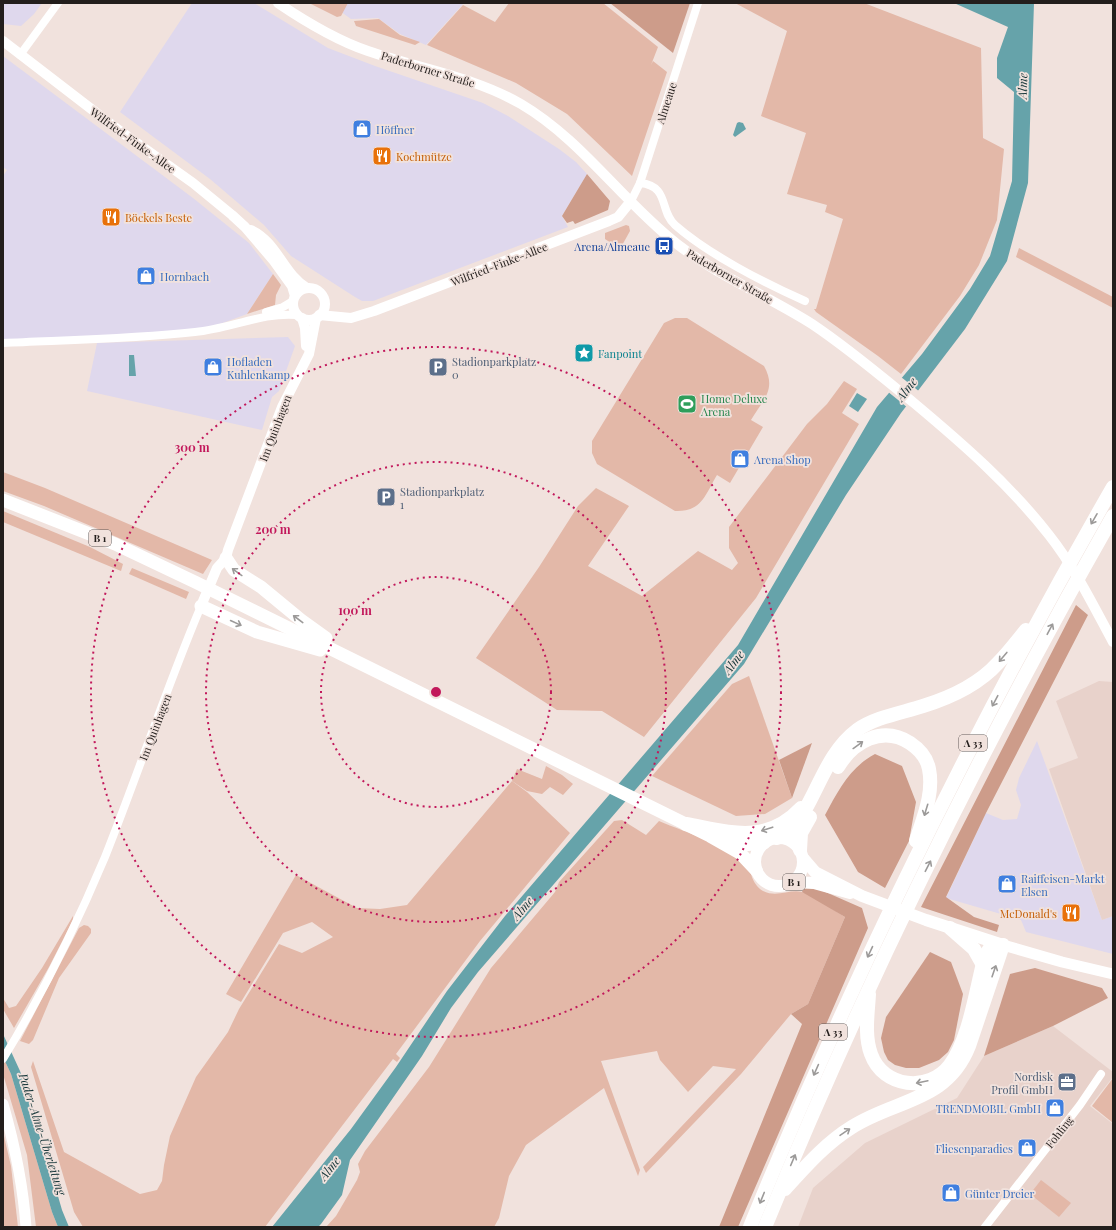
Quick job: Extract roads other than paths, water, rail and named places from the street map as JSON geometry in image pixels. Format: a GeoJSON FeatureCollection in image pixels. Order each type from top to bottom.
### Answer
{"type":"FeatureCollection","features":[{"type":"Feature","properties":{"kind":"highway","name":"A 33"},"geometry":{"type":"LineString","coordinates":[[750,1227],[838,1021],[886,916],[961,766],[1075,552],[1113,487]]}},
{"type":"Feature","properties":{"kind":"highway","name":"B 1"},"geometry":{"type":"LineString","coordinates":[[3,500],[115,544],[222,594],[365,664],[582,774],[710,836],[740,853],[756,870]]}},
{"type":"Feature","properties":{"kind":"highway","name":"A 33"},"geometry":{"type":"LineString","coordinates":[[765,1227],[869,987],[910,901],[1069,594],[1113,516]]}},
{"type":"Feature","properties":{"kind":"highway"},"geometry":{"type":"LineString","coordinates":[[226,558],[234,570],[261,588],[300,620],[365,664]]}},
{"type":"Feature","properties":{"kind":"highway","name":"B 1"},"geometry":{"type":"LineString","coordinates":[[201,606],[257,632],[298,642],[365,664]]}},
{"type":"Feature","properties":{"kind":"highway"},"geometry":{"type":"LineString","coordinates":[[770,841],[786,834],[795,826],[840,748],[857,730],[877,720],[938,701],[973,684],[998,664],[1046,606]]}},
{"type":"Feature","properties":{"kind":"highway"},"geometry":{"type":"LineString","coordinates":[[802,854],[800,839],[803,830],[843,759],[856,746],[869,739],[879,735],[895,736],[907,741],[920,752],[927,763],[930,775],[928,801],[903,883]]}},
{"type":"Feature","properties":{"kind":"highway"},"geometry":{"type":"LineString","coordinates":[[686,824],[741,834],[757,833],[775,827],[788,820],[810,799]]}},
{"type":"Feature","properties":{"kind":"highway","name":"B 1"},"geometry":{"type":"LineString","coordinates":[[710,836],[743,845],[770,841]]}},
{"type":"Feature","properties":{"kind":"highway"},"geometry":{"type":"LineString","coordinates":[[950,928],[974,949],[983,965]]}},
{"type":"Feature","properties":{"kind":"highway"},"geometry":{"type":"LineString","coordinates":[[869,987],[868,1043],[873,1060],[882,1072],[893,1079],[904,1083],[920,1083],[942,1074],[957,1053],[965,1033],[985,956],[990,948],[1002,945]]}},
{"type":"Feature","properties":{"kind":"highway"},"geometry":{"type":"LineString","coordinates":[[778,1196],[815,1156],[842,1133],[873,1116],[925,1095],[952,1076],[962,1062],[969,1046],[1002,945]]}},
{"type":"Feature","properties":{"kind":"main road","name":"B 1"},"geometry":{"type":"LineString","coordinates":[[770,841],[791,841],[815,872],[862,896],[1002,945]]}},
{"type":"Feature","properties":{"kind":"main road"},"geometry":{"type":"LineString","coordinates":[[756,870],[755,856],[770,841]]}},
{"type":"Feature","properties":{"kind":"main road","name":"B 1"},"geometry":{"type":"LineString","coordinates":[[756,870],[762,880],[772,886],[785,886],[793,882],[801,872],[802,854]]}},
{"type":"Feature","properties":{"kind":"main road","name":"B 1"},"geometry":{"type":"LineString","coordinates":[[793,882],[814,883],[835,890],[862,896]]}},
{"type":"Feature","properties":{"kind":"main road"},"geometry":{"type":"LineString","coordinates":[[1002,945],[1062,962],[1113,974]]}},
{"type":"Feature","properties":{"kind":"main road"},"geometry":{"type":"LineString","coordinates":[[3,1104],[16,1148],[21,1175],[26,1227]]}},
{"type":"Feature","properties":{"kind":"street"},"geometry":{"type":"LineString","coordinates":[[20,55],[58,3]]}},
{"type":"Feature","properties":{"kind":"street","name":"Paderborner Straße"},"geometry":{"type":"LineString","coordinates":[[278,3],[315,26],[354,46],[466,79],[521,104],[579,148],[663,232],[689,253],[810,323],[873,370],[931,417],[993,472],[1050,536],[1072,568],[1113,642]]}},
{"type":"Feature","properties":{"kind":"street","name":"Almeaue"},"geometry":{"type":"LineString","coordinates":[[631,201],[640,184],[698,3]]}},
{"type":"Feature","properties":{"kind":"street","name":"Wilfried-Finke-Allee"},"geometry":{"type":"LineString","coordinates":[[3,41],[116,128],[193,183],[245,226],[259,234],[280,256],[297,281],[307,288]]}},
{"type":"Feature","properties":{"kind":"street","name":"Paderborner Straße"},"geometry":{"type":"LineString","coordinates":[[640,184],[653,186],[658,190],[666,204],[671,221],[694,239],[766,282],[805,301]]}},
{"type":"Feature","properties":{"kind":"street","name":"Wilfried-Finke-Allee"},"geometry":{"type":"LineString","coordinates":[[318,317],[351,318],[360,315],[610,221],[618,217],[631,201]]}},
{"type":"Feature","properties":{"kind":"street","name":"Wilfried-Finke-Allee"},"geometry":{"type":"LineString","coordinates":[[245,226],[290,283],[294,298]]}},
{"type":"Feature","properties":{"kind":"street"},"geometry":{"type":"LineString","coordinates":[[3,343],[196,332],[254,318],[282,314],[310,320],[318,317],[323,311],[324,304],[319,292],[307,288],[301,290],[294,298],[254,318]]}},
{"type":"Feature","properties":{"kind":"street"},"geometry":{"type":"LineString","coordinates":[[294,298],[294,308],[300,317]]}},
{"type":"Feature","properties":{"kind":"street"},"geometry":{"type":"LineString","coordinates":[[324,304],[336,310],[360,315]]}},
{"type":"Feature","properties":{"kind":"street","name":"Im Quinhagen"},"geometry":{"type":"LineString","coordinates":[[290,389],[293,376],[306,346],[306,328],[300,317]]}},
{"type":"Feature","properties":{"kind":"street","name":"Im Quinhagen"},"geometry":{"type":"LineString","coordinates":[[3,1059],[20,1031],[80,913],[104,858],[201,606],[217,568],[226,558],[290,389],[309,354],[318,317]]}},
{"type":"Feature","properties":{"kind":"street","name":"Fohling"},"geometry":{"type":"LineString","coordinates":[[985,1227],[1080,1105],[1101,1074]]}},
{"type":"Feature","properties":{"kind":"water","name":"Alme"},"geometry":{"type":"Polygon","coordinates":[[[954,3],[1034,3],[1028,183],[1007,261],[965,329],[901,413],[846,495],[744,664],[478,972],[451,1008],[422,1056],[350,1160],[342,1195],[321,1224],[318,1227],[272,1227],[351,1129],[396,1067],[447,991],[505,916],[738,645],[877,407],[922,354],[970,289],[990,256],[1012,181],[1014,92],[997,78],[997,58],[1008,27],[954,3]]]}},
{"type":"Feature","properties":{"kind":"water"},"geometry":{"type":"Polygon","coordinates":[[[737,123],[743,123],[746,129],[735,137],[733,135],[737,123]]]}},
{"type":"Feature","properties":{"kind":"water"},"geometry":{"type":"Polygon","coordinates":[[[129,355],[134,355],[136,376],[129,376],[129,355]]]}},
{"type":"Feature","properties":{"kind":"water"},"geometry":{"type":"Polygon","coordinates":[[[857,393],[867,399],[858,412],[849,406],[857,393]]]}},
{"type":"Feature","properties":{"kind":"water"},"geometry":{"type":"Polygon","coordinates":[[[3,1034],[20,1071],[34,1113],[62,1210],[69,1227],[58,1227],[52,1212],[11,1074],[3,1057],[3,1034]]]}},
{"type":"Feature","properties":{"kind":"place","name":"Höffner"},"geometry":{"type":"Point","coordinates":[362,129]}},
{"type":"Feature","properties":{"kind":"place","name":"Kochmütze"},"geometry":{"type":"Point","coordinates":[382,156]}},
{"type":"Feature","properties":{"kind":"place","name":"Böckels Beste"},"geometry":{"type":"Point","coordinates":[111,217]}},
{"type":"Feature","properties":{"kind":"place","name":"Arena/Almeaue"},"geometry":{"type":"Point","coordinates":[664,246]}},
{"type":"Feature","properties":{"kind":"place","name":"Hornbach"},"geometry":{"type":"Point","coordinates":[146,276]}},
{"type":"Feature","properties":{"kind":"place","name":"Fanpoint"},"geometry":{"type":"Point","coordinates":[584,353]}},
{"type":"Feature","properties":{"kind":"place","name":"Hofladen Kuhlenkamp"},"geometry":{"type":"Point","coordinates":[213,367]}},
{"type":"Feature","properties":{"kind":"place","name":"Stadionparkplatz 0"},"geometry":{"type":"Point","coordinates":[438,367]}},
{"type":"Feature","properties":{"kind":"place","name":"Home Deluxe Arena"},"geometry":{"type":"Point","coordinates":[687,404]}},
{"type":"Feature","properties":{"kind":"place","name":"Arena Shop"},"geometry":{"type":"Point","coordinates":[740,459]}},
{"type":"Feature","properties":{"kind":"place","name":"Stadionparkplatz 1"},"geometry":{"type":"Point","coordinates":[386,497]}},
{"type":"Feature","properties":{"kind":"place","name":"Raiffeisen-Markt Elsen"},"geometry":{"type":"Point","coordinates":[1007,884]}},
{"type":"Feature","properties":{"kind":"place","name":"McDonald's"},"geometry":{"type":"Point","coordinates":[1071,913]}},
{"type":"Feature","properties":{"kind":"place","name":"Nordisk Profil GmbH"},"geometry":{"type":"Point","coordinates":[1067,1082]}},
{"type":"Feature","properties":{"kind":"place","name":"TRENDMOBIL GmbH"},"geometry":{"type":"Point","coordinates":[1055,1108]}},
{"type":"Feature","properties":{"kind":"place","name":"Fliesenparadies"},"geometry":{"type":"Point","coordinates":[1027,1148]}},
{"type":"Feature","properties":{"kind":"place","name":"Günter Dreier"},"geometry":{"type":"Point","coordinates":[951,1193]}},
{"type":"Feature","properties":{"kind":"water label","name":"Pader-Alme-Überleitung"},"geometry":{"type":"Point","coordinates":[43,1134]}}]}
